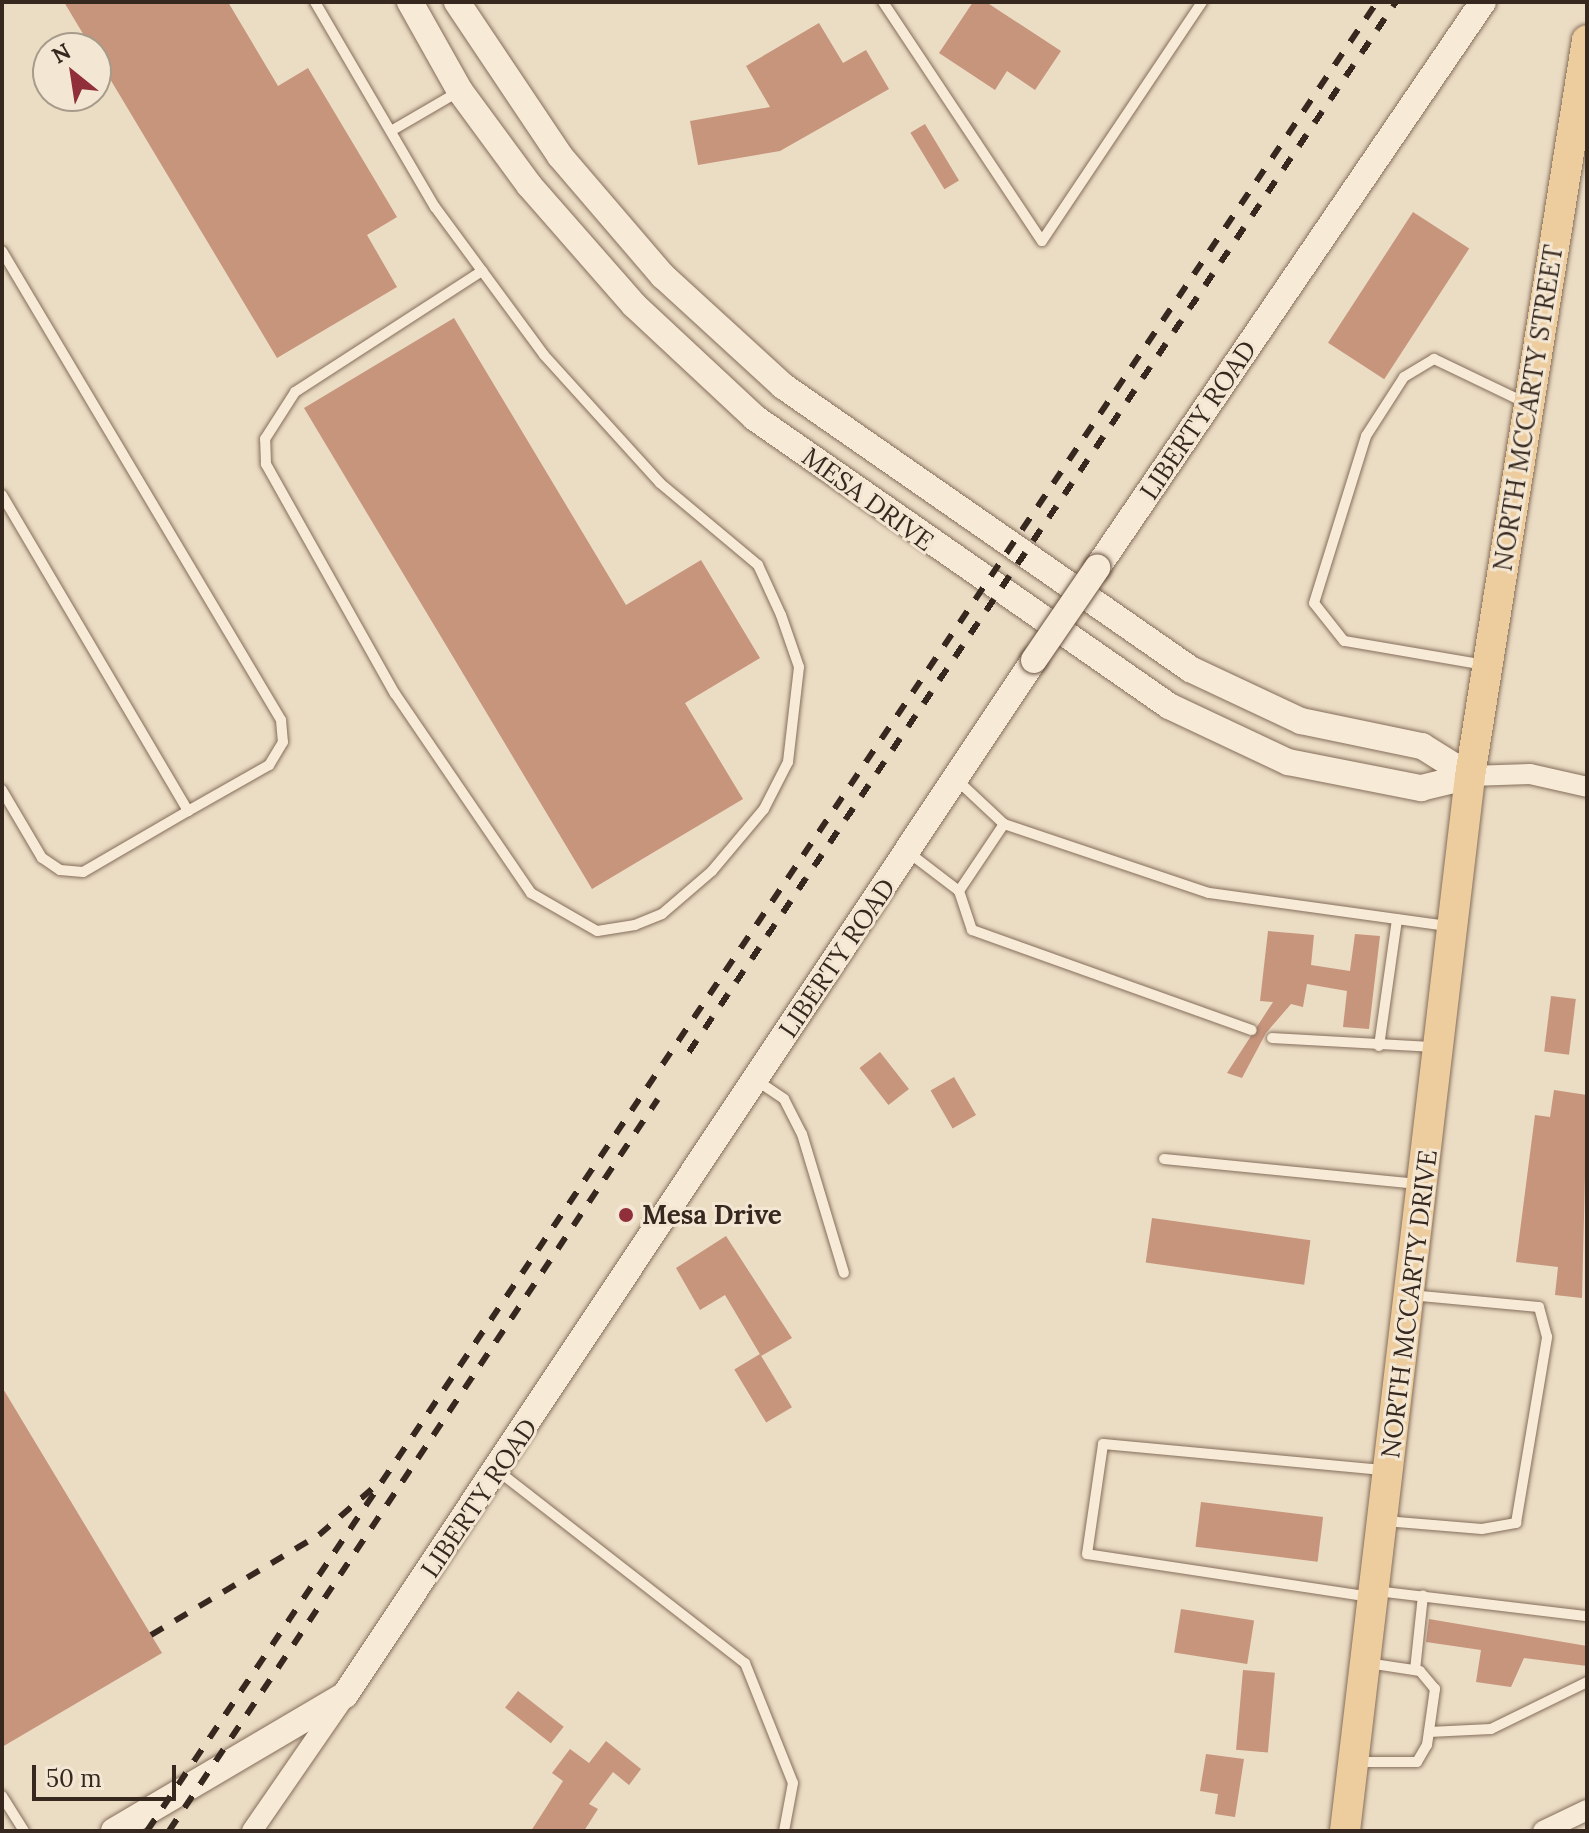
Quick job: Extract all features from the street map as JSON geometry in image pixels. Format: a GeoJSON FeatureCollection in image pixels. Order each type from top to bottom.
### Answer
{"type":"FeatureCollection","features":[{"type":"Feature","properties":{"kind":"main road","name":"MESA DRIVE"},"geometry":{"type":"LineString","coordinates":[[410,2],[460,91],[529,185],[634,305],[755,418],[1075,644],[1169,706],[1288,762],[1421,788],[1470,776]]}},
{"type":"Feature","properties":{"kind":"main road","name":"MESA DRIVE"},"geometry":{"type":"LineString","coordinates":[[457,2],[497,68],[560,156],[663,276],[795,395],[1190,669],[1301,721],[1422,746],[1470,776]]}},
{"type":"Feature","properties":{"kind":"main road","name":"LIBERTY ROAD"},"geometry":{"type":"LineString","coordinates":[[114,1831],[345,1695],[498,1471],[1034,660],[1483,2]]}},
{"type":"Feature","properties":{"kind":"main road","name":"NORTH MCCARTY STREET"},"geometry":{"type":"LineString","coordinates":[[1470,776],[1587,40]]}},
{"type":"Feature","properties":{"kind":"main road"},"geometry":{"type":"LineString","coordinates":[[460,91],[497,68]]}},
{"type":"Feature","properties":{"kind":"main road","name":"NORTH MCCARTY DRIVE"},"geometry":{"type":"LineString","coordinates":[[1345,1831],[1456,927],[1470,776]]}},
{"type":"Feature","properties":{"kind":"street","name":"MESA DRIVE"},"geometry":{"type":"LineString","coordinates":[[1470,776],[1530,774],[1587,787]]}},
{"type":"Feature","properties":{"kind":"street"},"geometry":{"type":"LineString","coordinates":[[252,1831],[345,1695]]}},
{"type":"Feature","properties":{"kind":"street"},"geometry":{"type":"LineString","coordinates":[[1543,1831],[1587,1810]]}},
{"type":"Feature","properties":{"kind":"lane"},"geometry":{"type":"LineString","coordinates":[[315,2],[391,131],[482,271],[544,355],[660,483],[758,565],[799,667],[788,762],[764,809],[712,871],[662,914],[635,925],[597,931],[531,893],[395,694],[266,464],[265,439],[295,392],[482,271]]}},
{"type":"Feature","properties":{"kind":"lane"},"geometry":{"type":"LineString","coordinates":[[883,2],[1042,241],[1202,2]]}},
{"type":"Feature","properties":{"kind":"lane"},"geometry":{"type":"LineString","coordinates":[[391,131],[460,91]]}},
{"type":"Feature","properties":{"kind":"lane"},"geometry":{"type":"LineString","coordinates":[[2,251],[281,720],[283,742],[269,765],[83,872],[60,870],[42,858],[2,790]]}},
{"type":"Feature","properties":{"kind":"lane"},"geometry":{"type":"LineString","coordinates":[[1487,665],[1344,641],[1314,603],[1366,436],[1404,377],[1434,359],[1529,404]]}},
{"type":"Feature","properties":{"kind":"lane"},"geometry":{"type":"LineString","coordinates":[[2,495],[188,811]]}},
{"type":"Feature","properties":{"kind":"lane"},"geometry":{"type":"LineString","coordinates":[[955,779],[1004,824],[1209,893],[1456,927]]}},
{"type":"Feature","properties":{"kind":"lane"},"geometry":{"type":"LineString","coordinates":[[959,891],[1004,824]]}},
{"type":"Feature","properties":{"kind":"lane"},"geometry":{"type":"LineString","coordinates":[[907,852],[959,891],[972,930],[1252,1030]]}},
{"type":"Feature","properties":{"kind":"lane"},"geometry":{"type":"LineString","coordinates":[[1379,1046],[1397,919]]}},
{"type":"Feature","properties":{"kind":"lane"},"geometry":{"type":"LineString","coordinates":[[1272,1038],[1441,1047]]}},
{"type":"Feature","properties":{"kind":"lane"},"geometry":{"type":"LineString","coordinates":[[756,1080],[784,1099],[802,1134],[844,1273]]}},
{"type":"Feature","properties":{"kind":"lane"},"geometry":{"type":"LineString","coordinates":[[1164,1159],[1424,1184]]}},
{"type":"Feature","properties":{"kind":"lane"},"geometry":{"type":"LineString","coordinates":[[1383,1521],[1482,1529],[1516,1523],[1547,1337],[1539,1307],[1410,1295]]}},
{"type":"Feature","properties":{"kind":"lane"},"geometry":{"type":"LineString","coordinates":[[1389,1471],[1103,1444],[1087,1554],[1374,1594],[1423,1595],[1587,1616]]}},
{"type":"Feature","properties":{"kind":"lane"},"geometry":{"type":"LineString","coordinates":[[498,1471],[745,1663],[793,1783],[784,1831]]}},
{"type":"Feature","properties":{"kind":"lane"},"geometry":{"type":"LineString","coordinates":[[1415,1670],[1423,1595]]}},
{"type":"Feature","properties":{"kind":"lane"},"geometry":{"type":"LineString","coordinates":[[1354,1762],[1410,1765],[1429,1732],[1435,1689],[1415,1670],[1366,1663]]}},
{"type":"Feature","properties":{"kind":"lane"},"geometry":{"type":"LineString","coordinates":[[1429,1732],[1491,1729],[1587,1682]]}},
{"type":"Feature","properties":{"kind":"lane"},"geometry":{"type":"LineString","coordinates":[[2,1796],[24,1831]]}},
{"type":"Feature","properties":{"kind":"building"},"geometry":{"type":"Polygon","coordinates":[[[64,2],[228,2],[278,86],[308,68],[397,217],[367,235],[397,287],[277,358],[112,82],[112,32],[82,32],[64,2]]]}},
{"type":"Feature","properties":{"kind":"building"},"geometry":{"type":"Polygon","coordinates":[[[973,2],[986,2],[1061,51],[1035,90],[1007,71],[995,90],[939,53],[973,2]]]}},
{"type":"Feature","properties":{"kind":"building"},"geometry":{"type":"Polygon","coordinates":[[[819,23],[843,63],[866,50],[889,89],[780,151],[698,165],[690,121],[770,107],[746,66],[819,23]]]}},
{"type":"Feature","properties":{"kind":"building"},"geometry":{"type":"Polygon","coordinates":[[[925,124],[959,181],[944,189],[910,133],[925,124]]]}},
{"type":"Feature","properties":{"kind":"building"},"geometry":{"type":"Polygon","coordinates":[[[1413,212],[1469,248],[1384,379],[1328,343],[1413,212]]]}},
{"type":"Feature","properties":{"kind":"building"},"geometry":{"type":"Polygon","coordinates":[[[454,318],[626,605],[701,560],[760,658],[685,703],[743,799],[592,889],[304,408],[454,318]]]}},
{"type":"Feature","properties":{"kind":"building"},"geometry":{"type":"Polygon","coordinates":[[[1268,931],[1314,935],[1311,965],[1350,971],[1355,934],[1380,936],[1369,1029],[1343,1027],[1347,991],[1307,984],[1303,1007],[1291,1004],[1266,1033],[1242,1078],[1227,1073],[1273,1002],[1260,1001],[1268,931]]]}},
{"type":"Feature","properties":{"kind":"building"},"geometry":{"type":"Polygon","coordinates":[[[1551,996],[1576,999],[1569,1055],[1544,1052],[1551,996]]]}},
{"type":"Feature","properties":{"kind":"building"},"geometry":{"type":"Polygon","coordinates":[[[880,1052],[909,1089],[888,1105],[860,1068],[880,1052]]]}},
{"type":"Feature","properties":{"kind":"building"},"geometry":{"type":"Polygon","coordinates":[[[954,1077],[976,1115],[953,1129],[931,1090],[954,1077]]]}},
{"type":"Feature","properties":{"kind":"building"},"geometry":{"type":"Polygon","coordinates":[[[1554,1090],[1587,1095],[1582,1298],[1555,1295],[1558,1267],[1516,1262],[1535,1115],[1550,1117],[1554,1090]]]}},
{"type":"Feature","properties":{"kind":"building"},"geometry":{"type":"Polygon","coordinates":[[[1152,1218],[1310,1240],[1304,1285],[1146,1263],[1152,1218]]]}},
{"type":"Feature","properties":{"kind":"building"},"geometry":{"type":"Polygon","coordinates":[[[726,1236],[792,1338],[761,1356],[725,1295],[700,1310],[676,1268],[726,1236]]]}},
{"type":"Feature","properties":{"kind":"building"},"geometry":{"type":"Polygon","coordinates":[[[760,1354],[792,1407],[766,1423],[734,1369],[760,1354]]]}},
{"type":"Feature","properties":{"kind":"building"},"geometry":{"type":"Polygon","coordinates":[[[2,1387],[162,1653],[2,1747],[2,1387]]]}},
{"type":"Feature","properties":{"kind":"building"},"geometry":{"type":"Polygon","coordinates":[[[1201,1502],[1323,1517],[1318,1562],[1196,1547],[1201,1502]]]}},
{"type":"Feature","properties":{"kind":"building"},"geometry":{"type":"Polygon","coordinates":[[[1181,1609],[1254,1621],[1247,1664],[1174,1652],[1181,1609]]]}},
{"type":"Feature","properties":{"kind":"building"},"geometry":{"type":"Polygon","coordinates":[[[1429,1619],[1587,1646],[1587,1666],[1524,1658],[1511,1687],[1476,1682],[1481,1650],[1426,1642],[1429,1619]]]}},
{"type":"Feature","properties":{"kind":"building"},"geometry":{"type":"Polygon","coordinates":[[[1243,1670],[1275,1673],[1268,1752],[1236,1750],[1243,1670]]]}},
{"type":"Feature","properties":{"kind":"building"},"geometry":{"type":"Polygon","coordinates":[[[518,1691],[564,1727],[551,1743],[505,1708],[518,1691]]]}},
{"type":"Feature","properties":{"kind":"building"},"geometry":{"type":"Polygon","coordinates":[[[606,1741],[641,1769],[629,1785],[613,1772],[589,1804],[598,1809],[584,1831],[531,1831],[563,1781],[552,1773],[570,1749],[589,1763],[606,1741]]]}},
{"type":"Feature","properties":{"kind":"building"},"geometry":{"type":"Polygon","coordinates":[[[1206,1754],[1244,1759],[1235,1817],[1215,1814],[1218,1794],[1200,1791],[1206,1754]]]}},
{"type":"Feature","properties":{"kind":"railway"},"geometry":{"type":"LineString","coordinates":[[147,1831],[1377,2]]}},
{"type":"Feature","properties":{"kind":"railway"},"geometry":{"type":"LineString","coordinates":[[689,1052],[1396,2]]}},
{"type":"Feature","properties":{"kind":"railway"},"geometry":{"type":"LineString","coordinates":[[169,1831],[658,1099]]}},
{"type":"Feature","properties":{"kind":"railway"},"geometry":{"type":"LineString","coordinates":[[151,1635],[319,1535],[372,1489]]}},
{"type":"Feature","properties":{"kind":"place","name":"Mesa Drive"},"geometry":{"type":"Point","coordinates":[626,1215]}}]}
